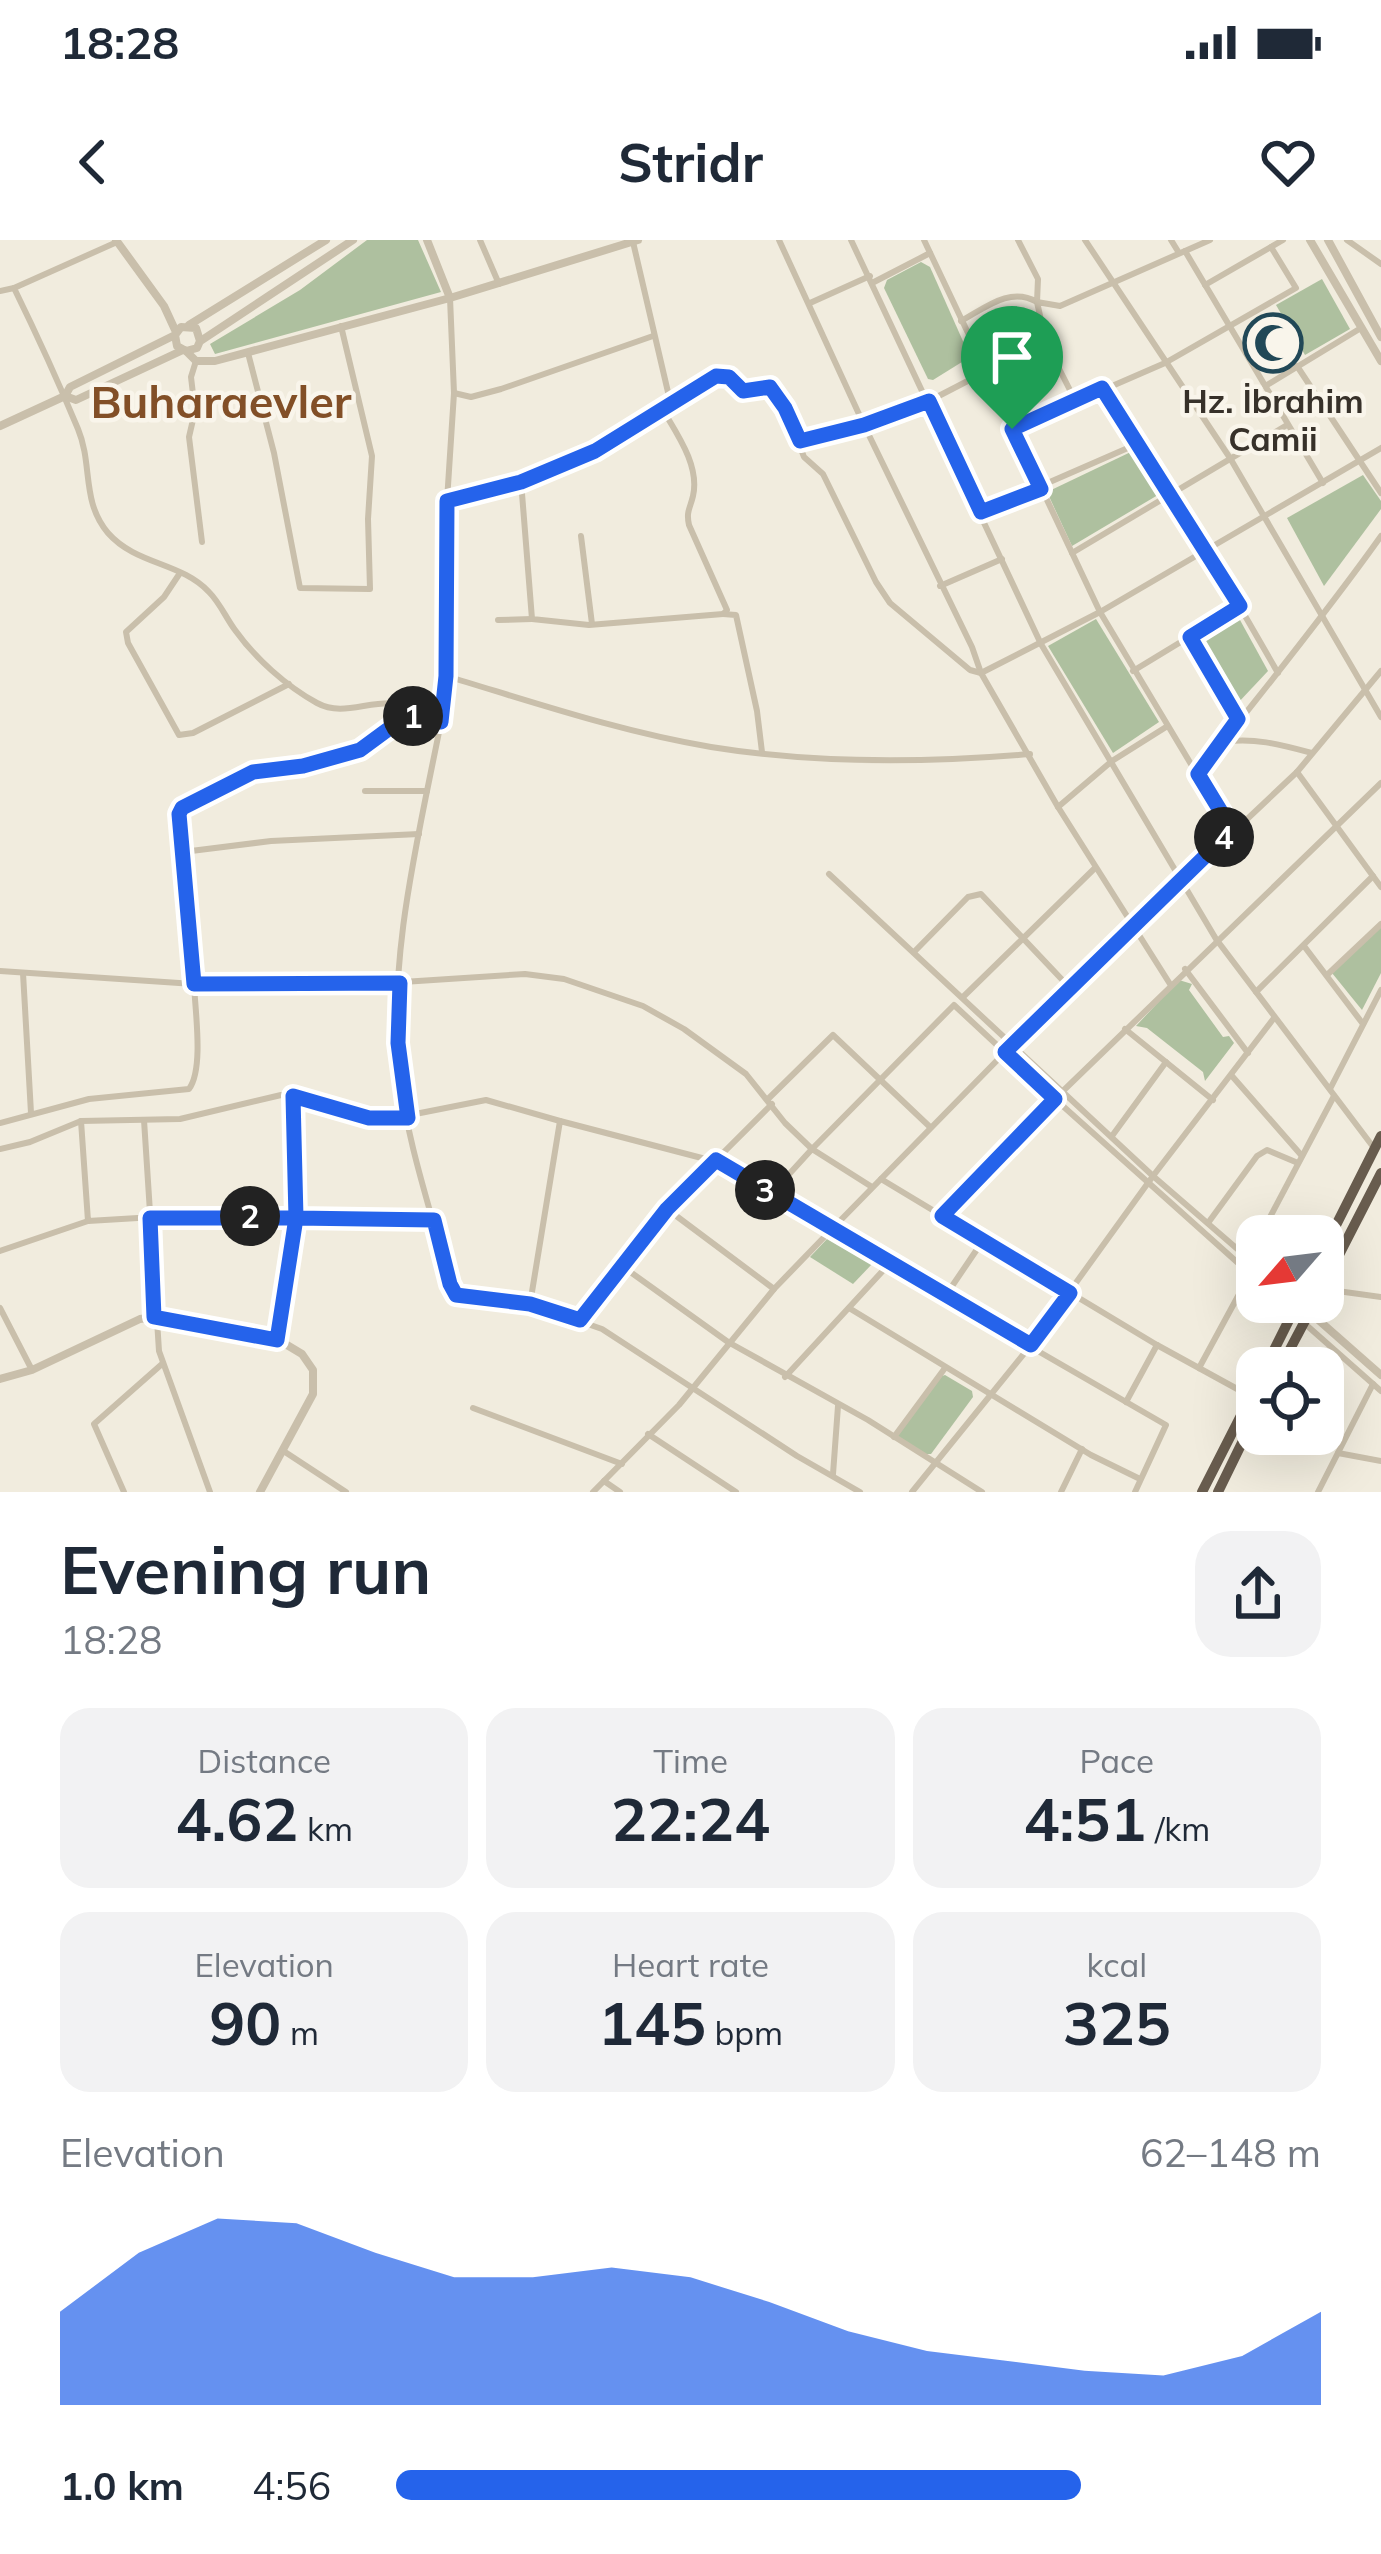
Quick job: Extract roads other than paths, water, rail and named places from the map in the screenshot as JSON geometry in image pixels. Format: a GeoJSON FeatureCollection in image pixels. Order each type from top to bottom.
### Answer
{"type":"FeatureCollection","features":[{"type":"Feature","properties":{"kind":"highway"},"geometry":{"type":"LineString","coordinates":[[1341,1215],[1381,1136]]}},
{"type":"Feature","properties":{"kind":"highway"},"geometry":{"type":"LineString","coordinates":[[1344,1245],[1381,1172]]}},
{"type":"Feature","properties":{"kind":"highway"},"geometry":{"type":"LineString","coordinates":[[1202,1492],[1236,1425]]}},
{"type":"Feature","properties":{"kind":"highway"},"geometry":{"type":"LineString","coordinates":[[1218,1492],[1236,1455]]}},
{"type":"Feature","properties":{"kind":"street"},"geometry":{"type":"LineString","coordinates":[[0,426],[64,397],[70,387],[181,330],[326,240]]}},
{"type":"Feature","properties":{"kind":"street"},"geometry":{"type":"LineString","coordinates":[[64,397],[76,400],[194,350],[200,341],[353,240]]}},
{"type":"Feature","properties":{"kind":"street"},"geometry":{"type":"LineString","coordinates":[[428,240],[450,298],[454,393],[447,501],[446,676],[418,834],[400,983],[398,1043],[408,1118],[450,1284],[456,1295],[530,1304],[602,1329],[860,1492]]}},
{"type":"Feature","properties":{"kind":"street"},"geometry":{"type":"LineString","coordinates":[[480,240],[499,284]]}},
{"type":"Feature","properties":{"kind":"street"},"geometry":{"type":"LineString","coordinates":[[779,240],[981,673],[1131,928],[1170,984]]}},
{"type":"Feature","properties":{"kind":"street"},"geometry":{"type":"LineString","coordinates":[[851,240],[1041,644],[1216,939],[1374,1148]]}},
{"type":"Feature","properties":{"kind":"street"},"geometry":{"type":"LineString","coordinates":[[924,240],[1100,612],[1232,830]]}},
{"type":"Feature","properties":{"kind":"street"},"geometry":{"type":"LineString","coordinates":[[1018,240],[1036,272],[1046,343],[1075,400]]}},
{"type":"Feature","properties":{"kind":"street"},"geometry":{"type":"LineString","coordinates":[[1085,240],[1230,458],[1381,716]]}},
{"type":"Feature","properties":{"kind":"street"},"geometry":{"type":"LineString","coordinates":[[1172,240],[1205,285],[1323,483]]}},
{"type":"Feature","properties":{"kind":"street"},"geometry":{"type":"LineString","coordinates":[[961,321],[1011,295],[1060,306],[1210,240]]}},
{"type":"Feature","properties":{"kind":"street"},"geometry":{"type":"LineString","coordinates":[[1205,285],[1283,240]]}},
{"type":"Feature","properties":{"kind":"street"},"geometry":{"type":"LineString","coordinates":[[1310,240],[1381,361]]}},
{"type":"Feature","properties":{"kind":"street"},"geometry":{"type":"LineString","coordinates":[[1328,240],[1380,331]]}},
{"type":"Feature","properties":{"kind":"street"},"geometry":{"type":"LineString","coordinates":[[1346,240],[1381,264]]}},
{"type":"Feature","properties":{"kind":"street"},"geometry":{"type":"LineString","coordinates":[[0,291],[117,241],[181,330],[184,351],[196,361],[215,361],[450,298],[636,241],[668,408],[688,452],[694,494],[686,511],[689,525],[727,610],[723,614]]}},
{"type":"Feature","properties":{"kind":"street"},"geometry":{"type":"LineString","coordinates":[[1012,429],[1165,363],[1296,288],[1271,247]]}},
{"type":"Feature","properties":{"kind":"street"},"geometry":{"type":"LineString","coordinates":[[810,303],[930,254]]}},
{"type":"Feature","properties":{"kind":"street"},"geometry":{"type":"LineString","coordinates":[[14,288],[48,352],[79,432],[90,502],[100,523],[128,552],[181,573],[208,591],[248,648],[322,706],[341,710],[379,701],[400,703],[441,722]]}},
{"type":"Feature","properties":{"kind":"street"},"geometry":{"type":"LineString","coordinates":[[248,353],[274,453],[300,588],[370,589],[373,456],[341,325]]}},
{"type":"Feature","properties":{"kind":"street"},"geometry":{"type":"LineString","coordinates":[[1266,386],[1361,328]]}},
{"type":"Feature","properties":{"kind":"street"},"geometry":{"type":"LineString","coordinates":[[181,330],[198,330],[200,341]]}},
{"type":"Feature","properties":{"kind":"street"},"geometry":{"type":"LineString","coordinates":[[454,393],[471,397],[502,389],[653,336]]}},
{"type":"Feature","properties":{"kind":"street"},"geometry":{"type":"LineString","coordinates":[[196,361],[191,376],[195,411],[189,437],[202,542]]}},
{"type":"Feature","properties":{"kind":"street"},"geometry":{"type":"LineString","coordinates":[[1298,366],[1381,493]]}},
{"type":"Feature","properties":{"kind":"street"},"geometry":{"type":"LineString","coordinates":[[800,441],[864,425],[929,401],[985,372]]}},
{"type":"Feature","properties":{"kind":"street"},"geometry":{"type":"LineString","coordinates":[[447,501],[521,482],[595,451],[716,376],[729,377],[743,391],[770,387],[785,408],[804,457],[823,474],[890,603],[970,670],[981,673],[1100,612],[1381,448]]}},
{"type":"Feature","properties":{"kind":"street"},"geometry":{"type":"LineString","coordinates":[[1102,388],[1207,550],[1278,673]]}},
{"type":"Feature","properties":{"kind":"street"},"geometry":{"type":"LineString","coordinates":[[1072,553],[1287,425]]}},
{"type":"Feature","properties":{"kind":"street"},"geometry":{"type":"LineString","coordinates":[[981,512],[1137,444]]}},
{"type":"Feature","properties":{"kind":"street"},"geometry":{"type":"LineString","coordinates":[[521,482],[532,620]]}},
{"type":"Feature","properties":{"kind":"street"},"geometry":{"type":"LineString","coordinates":[[580,536],[592,624]]}},
{"type":"Feature","properties":{"kind":"street"},"geometry":{"type":"LineString","coordinates":[[1198,774],[1381,536]]}},
{"type":"Feature","properties":{"kind":"street"},"geometry":{"type":"LineString","coordinates":[[940,586],[1002,559]]}},
{"type":"Feature","properties":{"kind":"street"},"geometry":{"type":"LineString","coordinates":[[181,573],[164,597],[125,632],[179,734],[194,733],[290,684]]}},
{"type":"Feature","properties":{"kind":"street"},"geometry":{"type":"LineString","coordinates":[[1133,671],[1240,606]]}},
{"type":"Feature","properties":{"kind":"street"},"geometry":{"type":"LineString","coordinates":[[498,620],[592,624],[736,615],[762,752]]}},
{"type":"Feature","properties":{"kind":"street"},"geometry":{"type":"LineString","coordinates":[[1190,637],[1238,719]]}},
{"type":"Feature","properties":{"kind":"street"},"geometry":{"type":"LineString","coordinates":[[593,1492],[692,1388],[774,1289],[929,1127],[1297,772],[1381,671]]}},
{"type":"Feature","properties":{"kind":"street"},"geometry":{"type":"LineString","coordinates":[[446,676],[614,726],[711,747],[940,760],[1030,754]]}},
{"type":"Feature","properties":{"kind":"street"},"geometry":{"type":"LineString","coordinates":[[0,1123],[89,1099],[193,1086],[194,984],[182,808],[253,772],[303,766],[360,750],[398,722],[425,715]]}},
{"type":"Feature","properties":{"kind":"street"},"geometry":{"type":"LineString","coordinates":[[1058,807],[1112,761],[1166,726]]}},
{"type":"Feature","properties":{"kind":"street"},"geometry":{"type":"LineString","coordinates":[[1223,742],[1273,742],[1312,753]]}},
{"type":"Feature","properties":{"kind":"street"},"geometry":{"type":"LineString","coordinates":[[1297,772],[1381,887]]}},
{"type":"Feature","properties":{"kind":"street"},"geometry":{"type":"LineString","coordinates":[[1064,1090],[1381,783]]}},
{"type":"Feature","properties":{"kind":"street"},"geometry":{"type":"LineString","coordinates":[[365,791],[427,790]]}},
{"type":"Feature","properties":{"kind":"street"},"geometry":{"type":"LineString","coordinates":[[182,852],[271,841],[418,834]]}},
{"type":"Feature","properties":{"kind":"street"},"geometry":{"type":"LineString","coordinates":[[963,997],[1095,868]]}},
{"type":"Feature","properties":{"kind":"street"},"geometry":{"type":"LineString","coordinates":[[829,874],[1064,1090],[1236,1261]]}},
{"type":"Feature","properties":{"kind":"street"},"geometry":{"type":"LineString","coordinates":[[1256,993],[1373,876]]}},
{"type":"Feature","properties":{"kind":"street"},"geometry":{"type":"LineString","coordinates":[[914,952],[968,897],[981,894],[1069,987]]}},
{"type":"Feature","properties":{"kind":"street"},"geometry":{"type":"LineString","coordinates":[[1326,976],[1381,924]]}},
{"type":"Feature","properties":{"kind":"street"},"geometry":{"type":"LineString","coordinates":[[1303,945],[1363,1024]]}},
{"type":"Feature","properties":{"kind":"street"},"geometry":{"type":"LineString","coordinates":[[1185,969],[1248,1053]]}},
{"type":"Feature","properties":{"kind":"street"},"geometry":{"type":"LineString","coordinates":[[0,971],[194,984],[400,983],[549,975],[643,1006],[684,1029],[746,1074],[812,1149],[872,1187]]}},
{"type":"Feature","properties":{"kind":"street"},"geometry":{"type":"LineString","coordinates":[[23,973],[31,1114]]}},
{"type":"Feature","properties":{"kind":"street"},"geometry":{"type":"LineString","coordinates":[[1271,1215],[1381,990]]}},
{"type":"Feature","properties":{"kind":"street"},"geometry":{"type":"LineString","coordinates":[[771,1194],[954,1005],[1055,1099],[1236,1247]]}},
{"type":"Feature","properties":{"kind":"street"},"geometry":{"type":"LineString","coordinates":[[912,1492],[1031,1345],[1150,1179],[1275,1018]]}},
{"type":"Feature","properties":{"kind":"street"},"geometry":{"type":"LineString","coordinates":[[1125,1029],[1213,1100]]}},
{"type":"Feature","properties":{"kind":"street"},"geometry":{"type":"LineString","coordinates":[[580,1320],[667,1209],[833,1035],[929,1127]]}},
{"type":"Feature","properties":{"kind":"street"},"geometry":{"type":"LineString","coordinates":[[1112,1136],[1166,1062]]}},
{"type":"Feature","properties":{"kind":"street"},"geometry":{"type":"LineString","coordinates":[[1232,1076],[1300,1159]]}},
{"type":"Feature","properties":{"kind":"street"},"geometry":{"type":"LineString","coordinates":[[277,1340],[296,1218],[293,1096]]}},
{"type":"Feature","properties":{"kind":"street"},"geometry":{"type":"LineString","coordinates":[[0,1149],[81,1120],[180,1119],[268,1097],[293,1096],[369,1118],[408,1118],[486,1100],[716,1160],[1166,1425],[1135,1492]]}},
{"type":"Feature","properties":{"kind":"street"},"geometry":{"type":"LineString","coordinates":[[942,1216],[1055,1099]]}},
{"type":"Feature","properties":{"kind":"street"},"geometry":{"type":"LineString","coordinates":[[81,1120],[88,1221]]}},
{"type":"Feature","properties":{"kind":"street"},"geometry":{"type":"LineString","coordinates":[[144,1120],[154,1317],[162,1364],[211,1492]]}},
{"type":"Feature","properties":{"kind":"street"},"geometry":{"type":"LineString","coordinates":[[530,1304],[560,1121]]}},
{"type":"Feature","properties":{"kind":"street"},"geometry":{"type":"LineString","coordinates":[[1208,1223],[1257,1156],[1267,1150],[1300,1159]]}},
{"type":"Feature","properties":{"kind":"street"},"geometry":{"type":"LineString","coordinates":[[881,1179],[1157,1345],[1236,1383]]}},
{"type":"Feature","properties":{"kind":"street"},"geometry":{"type":"LineString","coordinates":[[667,1209],[774,1289]]}},
{"type":"Feature","properties":{"kind":"street"},"geometry":{"type":"LineString","coordinates":[[0,1251],[88,1221],[434,1220]]}},
{"type":"Feature","properties":{"kind":"street"},"geometry":{"type":"LineString","coordinates":[[946,1295],[984,1239]]}},
{"type":"Feature","properties":{"kind":"street"},"geometry":{"type":"LineString","coordinates":[[785,1377],[890,1263]]}},
{"type":"Feature","properties":{"kind":"street"},"geometry":{"type":"LineString","coordinates":[[622,1266],[728,1342],[868,1420],[982,1492]]}},
{"type":"Feature","properties":{"kind":"street"},"geometry":{"type":"LineString","coordinates":[[1344,1291],[1381,1298]]}},
{"type":"Feature","properties":{"kind":"street"},"geometry":{"type":"LineString","coordinates":[[1199,1368],[1236,1306]]}},
{"type":"Feature","properties":{"kind":"street"},"geometry":{"type":"LineString","coordinates":[[0,1308],[32,1370]]}},
{"type":"Feature","properties":{"kind":"street"},"geometry":{"type":"LineString","coordinates":[[849,1308],[1082,1449],[1141,1479]]}},
{"type":"Feature","properties":{"kind":"street"},"geometry":{"type":"LineString","coordinates":[[0,1379],[32,1370],[140,1319],[154,1317],[277,1340],[302,1354],[314,1370],[313,1394],[260,1492]]}},
{"type":"Feature","properties":{"kind":"street"},"geometry":{"type":"LineString","coordinates":[[1320,1323],[1381,1391]]}},
{"type":"Feature","properties":{"kind":"street"},"geometry":{"type":"LineString","coordinates":[[1323,1323],[1380,1372]]}},
{"type":"Feature","properties":{"kind":"street"},"geometry":{"type":"LineString","coordinates":[[1126,1402],[1157,1345]]}},
{"type":"Feature","properties":{"kind":"street"},"geometry":{"type":"LineString","coordinates":[[109,1492],[122,1488],[94,1424],[162,1364]]}},
{"type":"Feature","properties":{"kind":"street"},"geometry":{"type":"LineString","coordinates":[[893,1438],[945,1368]]}},
{"type":"Feature","properties":{"kind":"street"},"geometry":{"type":"LineString","coordinates":[[1344,1441],[1373,1384]]}},
{"type":"Feature","properties":{"kind":"street"},"geometry":{"type":"LineString","coordinates":[[833,1474],[838,1406]]}},
{"type":"Feature","properties":{"kind":"street"},"geometry":{"type":"LineString","coordinates":[[473,1408],[622,1463]]}},
{"type":"Feature","properties":{"kind":"street"},"geometry":{"type":"LineString","coordinates":[[648,1434],[736,1492]]}},
{"type":"Feature","properties":{"kind":"street"},"geometry":{"type":"LineString","coordinates":[[1061,1492],[1082,1449]]}},
{"type":"Feature","properties":{"kind":"street"},"geometry":{"type":"LineString","coordinates":[[283,1450],[346,1492]]}},
{"type":"Feature","properties":{"kind":"street"},"geometry":{"type":"LineString","coordinates":[[1344,1454],[1381,1461]]}},
{"type":"Feature","properties":{"kind":"street"},"geometry":{"type":"LineString","coordinates":[[1318,1492],[1337,1455]]}},
{"type":"Feature","properties":{"kind":"street"},"geometry":{"type":"LineString","coordinates":[[604,1481],[620,1492]]}},
{"type":"Feature","properties":{"kind":"place","name":"Hz. İbrahim Camii"},"geometry":{"type":"Point","coordinates":[1273,343]}},
{"type":"Feature","properties":{"kind":"district","name":"Buharaevler"},"geometry":{"type":"Point","coordinates":[221,401]}}]}
